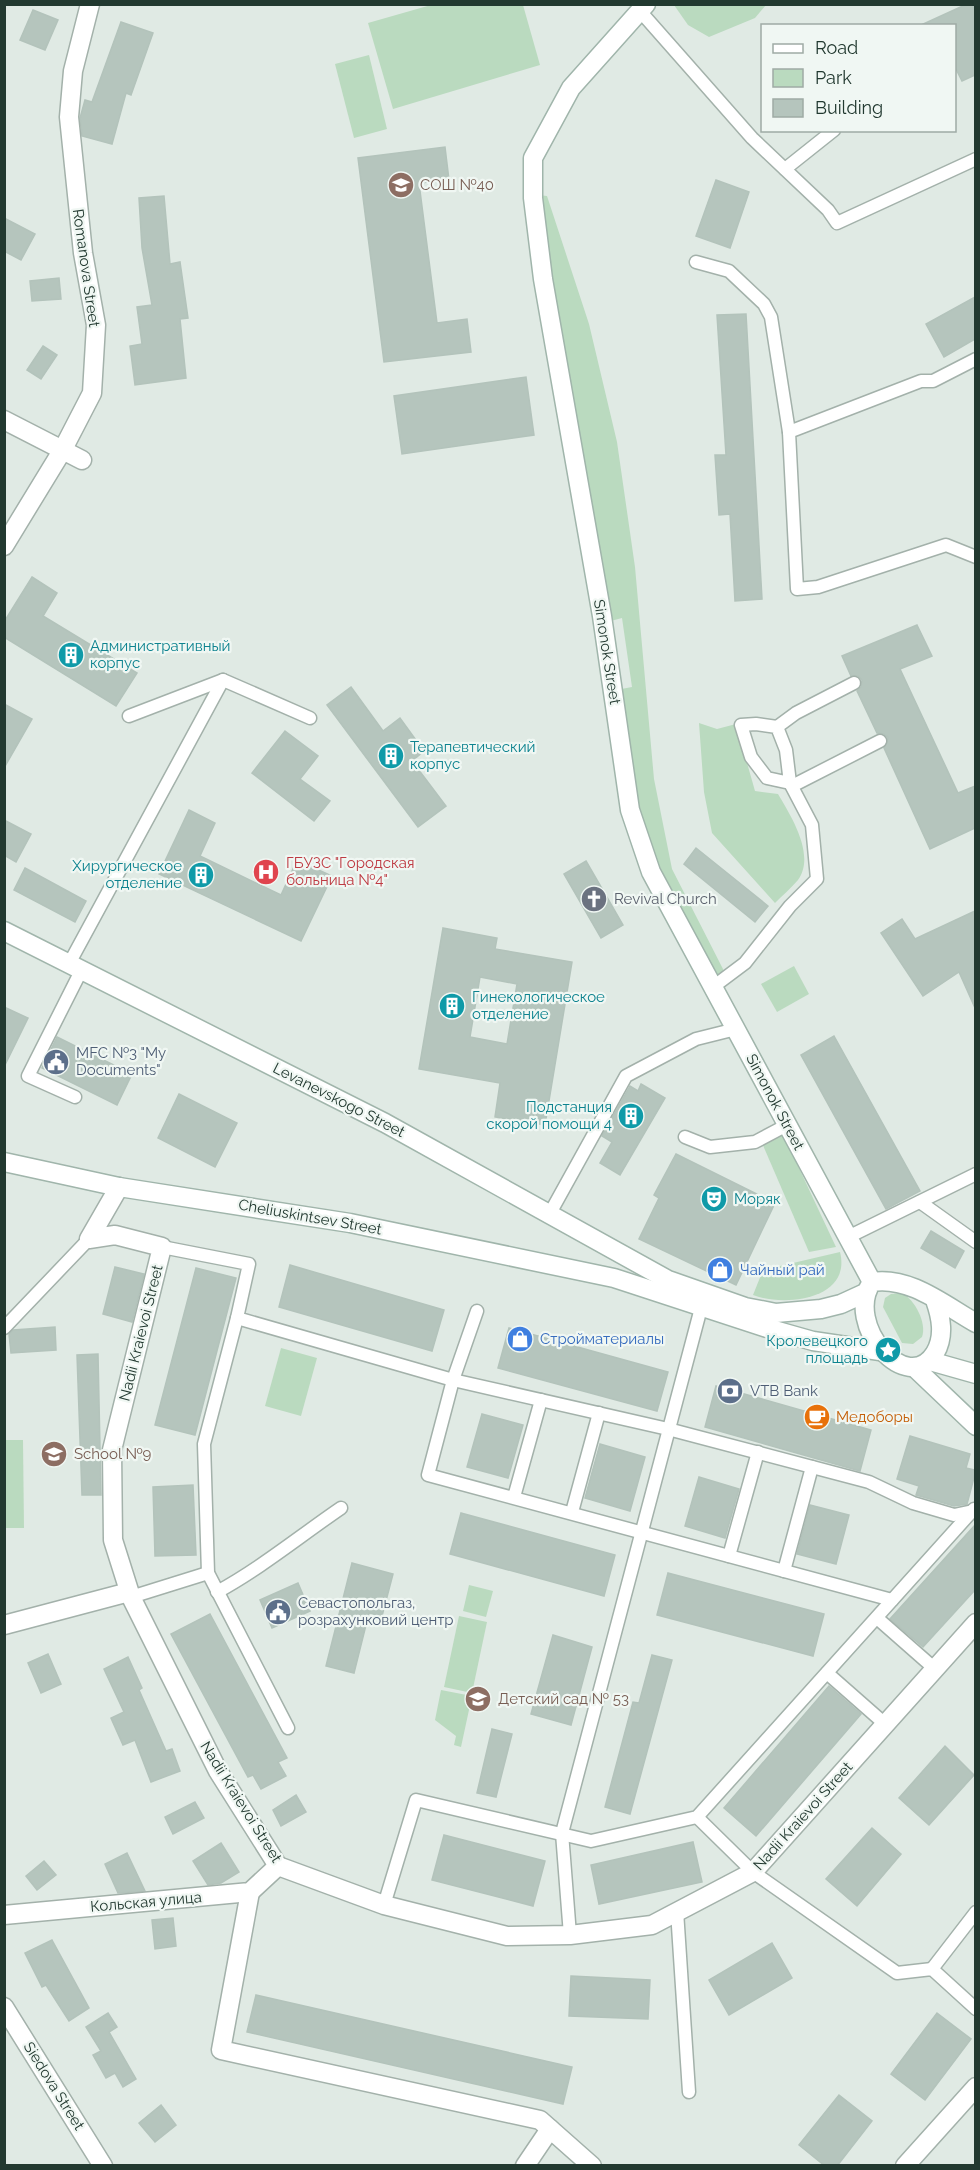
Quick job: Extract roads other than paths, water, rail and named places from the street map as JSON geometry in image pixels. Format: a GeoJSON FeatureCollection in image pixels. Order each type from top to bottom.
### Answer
{"type":"FeatureCollection","features":[{"type":"Feature","properties":{"kind":"street","name":"Romanova Street"},"geometry":{"type":"LineString","coordinates":[[4,546],[62,451],[92,393],[96,324],[83,253],[69,117],[73,71],[90,4]]}},
{"type":"Feature","properties":{"kind":"street","name":"Simonok Street"},"geometry":{"type":"LineString","coordinates":[[643,8],[571,88],[533,158],[533,198],[543,279],[602,616],[630,810],[651,872],[846,1238],[868,1288]]}},
{"type":"Feature","properties":{"kind":"street"},"geometry":{"type":"LineString","coordinates":[[4,420],[82,460]]}},
{"type":"Feature","properties":{"kind":"street","name":"Levanevskogo Street"},"geometry":{"type":"LineString","coordinates":[[4,931],[76,965],[385,1124],[622,1257],[668,1280],[745,1307],[776,1313],[821,1309],[841,1304],[868,1288]]}},
{"type":"Feature","properties":{"kind":"street","name":"Cheliuskintsev Street"},"geometry":{"type":"LineString","coordinates":[[4,1162],[119,1187],[350,1223],[614,1278],[701,1308],[813,1341],[880,1351]]}},
{"type":"Feature","properties":{"kind":"street"},"geometry":{"type":"LineString","coordinates":[[89,1239],[119,1187]]}},
{"type":"Feature","properties":{"kind":"street","name":"Nadii Kraievoi Street"},"geometry":{"type":"LineString","coordinates":[[89,1239],[115,1235],[162,1247],[112,1450],[112,1540],[130,1595],[218,1771],[278,1866],[384,1905],[507,1936],[570,1935],[652,1924],[753,1872],[975,1623]]}},
{"type":"Feature","properties":{"kind":"street"},"geometry":{"type":"LineString","coordinates":[[614,1278],[623,1270],[622,1257]]}},
{"type":"Feature","properties":{"kind":"street"},"geometry":{"type":"LineString","coordinates":[[975,1323],[908,1285],[883,1281],[868,1288],[863,1310],[868,1328],[880,1351],[897,1363],[975,1374]]}},
{"type":"Feature","properties":{"kind":"street"},"geometry":{"type":"LineString","coordinates":[[922,1365],[939,1346],[941,1316],[934,1300]]}},
{"type":"Feature","properties":{"kind":"street"},"geometry":{"type":"LineString","coordinates":[[922,1365],[975,1426]]}},
{"type":"Feature","properties":{"kind":"street"},"geometry":{"type":"LineString","coordinates":[[4,1625],[130,1595]]}},
{"type":"Feature","properties":{"kind":"street"},"geometry":{"type":"LineString","coordinates":[[278,1866],[250,1892],[221,2050],[540,2120],[592,2166]]}},
{"type":"Feature","properties":{"kind":"street","name":"Кольская улица"},"geometry":{"type":"LineString","coordinates":[[4,1915],[250,1892]]}},
{"type":"Feature","properties":{"kind":"street","name":"Siedova Street"},"geometry":{"type":"LineString","coordinates":[[4,2007],[103,2166]]}},
{"type":"Feature","properties":{"kind":"street"},"geometry":{"type":"LineString","coordinates":[[905,2166],[975,2087]]}},
{"type":"Feature","properties":{"kind":"street"},"geometry":{"type":"LineString","coordinates":[[525,2166],[550,2129]]}},
{"type":"Feature","properties":{"kind":"lane"},"geometry":{"type":"LineString","coordinates":[[643,8],[752,138],[828,210],[837,223],[975,159]]}},
{"type":"Feature","properties":{"kind":"lane"},"geometry":{"type":"LineString","coordinates":[[785,169],[831,132]]}},
{"type":"Feature","properties":{"kind":"lane"},"geometry":{"type":"LineString","coordinates":[[696,262],[729,271],[764,304],[771,317],[789,432],[797,588],[818,586],[946,545],[975,557]]}},
{"type":"Feature","properties":{"kind":"lane"},"geometry":{"type":"LineString","coordinates":[[789,432],[921,381],[933,381],[975,359]]}},
{"type":"Feature","properties":{"kind":"lane"},"geometry":{"type":"LineString","coordinates":[[75,1098],[28,1076],[76,965],[223,680]]}},
{"type":"Feature","properties":{"kind":"lane"},"geometry":{"type":"LineString","coordinates":[[129,716],[223,680],[310,718]]}},
{"type":"Feature","properties":{"kind":"lane"},"geometry":{"type":"LineString","coordinates":[[854,683],[796,713],[777,727],[756,724],[741,725],[751,757],[767,778],[791,785],[880,741]]}},
{"type":"Feature","properties":{"kind":"lane"},"geometry":{"type":"LineString","coordinates":[[713,987],[745,963],[790,906],[818,879],[812,825],[791,785],[786,750],[777,727]]}},
{"type":"Feature","properties":{"kind":"lane"},"geometry":{"type":"LineString","coordinates":[[549,1215],[626,1076],[696,1039],[736,1029]]}},
{"type":"Feature","properties":{"kind":"lane"},"geometry":{"type":"LineString","coordinates":[[684,1137],[710,1147],[755,1142],[787,1125]]}},
{"type":"Feature","properties":{"kind":"lane"},"geometry":{"type":"LineString","coordinates":[[846,1238],[975,1174]]}},
{"type":"Feature","properties":{"kind":"lane"},"geometry":{"type":"LineString","coordinates":[[920,1202],[975,1242]]}},
{"type":"Feature","properties":{"kind":"lane"},"geometry":{"type":"LineString","coordinates":[[7,1322],[89,1239]]}},
{"type":"Feature","properties":{"kind":"lane"},"geometry":{"type":"LineString","coordinates":[[162,1247],[249,1264],[204,1444],[208,1573],[288,1728]]}},
{"type":"Feature","properties":{"kind":"lane"},"geometry":{"type":"LineString","coordinates":[[570,1935],[562,1833],[701,1308]]}},
{"type":"Feature","properties":{"kind":"lane"},"geometry":{"type":"LineString","coordinates":[[477,1311],[453,1380],[425,1479],[514,1497],[572,1512],[892,1600]]}},
{"type":"Feature","properties":{"kind":"lane"},"geometry":{"type":"LineString","coordinates":[[237,1318],[453,1380],[668,1429],[869,1482],[923,1506],[954,1515],[974,1510]]}},
{"type":"Feature","properties":{"kind":"lane"},"geometry":{"type":"LineString","coordinates":[[514,1497],[541,1400]]}},
{"type":"Feature","properties":{"kind":"lane"},"geometry":{"type":"LineString","coordinates":[[572,1512],[599,1413]]}},
{"type":"Feature","properties":{"kind":"lane"},"geometry":{"type":"LineString","coordinates":[[729,1556],[758,1452]]}},
{"type":"Feature","properties":{"kind":"lane"},"geometry":{"type":"LineString","coordinates":[[784,1571],[812,1467]]}},
{"type":"Feature","properties":{"kind":"lane"},"geometry":{"type":"LineString","coordinates":[[217,1592],[251,1573],[276,1552],[342,1508]]}},
{"type":"Feature","properties":{"kind":"lane"},"geometry":{"type":"LineString","coordinates":[[384,1905],[416,1800],[591,1841],[697,1817],[974,1510]]}},
{"type":"Feature","properties":{"kind":"lane"},"geometry":{"type":"LineString","coordinates":[[130,1595],[208,1573]]}},
{"type":"Feature","properties":{"kind":"lane"},"geometry":{"type":"LineString","coordinates":[[877,1618],[935,1669]]}},
{"type":"Feature","properties":{"kind":"lane"},"geometry":{"type":"LineString","coordinates":[[827,1673],[885,1724]]}},
{"type":"Feature","properties":{"kind":"lane"},"geometry":{"type":"LineString","coordinates":[[697,1817],[753,1872],[897,1973],[932,1969],[975,1912]]}},
{"type":"Feature","properties":{"kind":"lane"},"geometry":{"type":"LineString","coordinates":[[677,1911],[689,2092]]}},
{"type":"Feature","properties":{"kind":"lane"},"geometry":{"type":"LineString","coordinates":[[932,1969],[975,2009]]}},
{"type":"Feature","properties":{"kind":"place","name":"СОШ №40"},"geometry":{"type":"Point","coordinates":[401,185]}},
{"type":"Feature","properties":{"kind":"place","name":"Административный корпус"},"geometry":{"type":"Point","coordinates":[71,655]}},
{"type":"Feature","properties":{"kind":"place","name":"Терапевтический корпус"},"geometry":{"type":"Point","coordinates":[391,756]}},
{"type":"Feature","properties":{"kind":"place","name":"ГБУЗС \"Городская больница №4\""},"geometry":{"type":"Point","coordinates":[266,872]}},
{"type":"Feature","properties":{"kind":"place","name":"Хирургическое отделение"},"geometry":{"type":"Point","coordinates":[201,875]}},
{"type":"Feature","properties":{"kind":"place","name":"Revival Church"},"geometry":{"type":"Point","coordinates":[594,899]}},
{"type":"Feature","properties":{"kind":"place","name":"Гинекологическое отделение"},"geometry":{"type":"Point","coordinates":[452,1006]}},
{"type":"Feature","properties":{"kind":"place","name":"MFC №3 \"My Documents\""},"geometry":{"type":"Point","coordinates":[56,1062]}},
{"type":"Feature","properties":{"kind":"place","name":"Подстанция скорой помощи 4"},"geometry":{"type":"Point","coordinates":[631,1116]}},
{"type":"Feature","properties":{"kind":"place","name":"Моряк"},"geometry":{"type":"Point","coordinates":[714,1199]}},
{"type":"Feature","properties":{"kind":"place","name":"Чайный рай"},"geometry":{"type":"Point","coordinates":[720,1270]}},
{"type":"Feature","properties":{"kind":"place","name":"Стройматериалы"},"geometry":{"type":"Point","coordinates":[520,1339]}},
{"type":"Feature","properties":{"kind":"place","name":"Кролевецкого площадь"},"geometry":{"type":"Point","coordinates":[888,1350]}},
{"type":"Feature","properties":{"kind":"place","name":"VTB Bank"},"geometry":{"type":"Point","coordinates":[730,1391]}},
{"type":"Feature","properties":{"kind":"place","name":"Медоборы"},"geometry":{"type":"Point","coordinates":[817,1417]}},
{"type":"Feature","properties":{"kind":"place","name":"School №9"},"geometry":{"type":"Point","coordinates":[54,1454]}},
{"type":"Feature","properties":{"kind":"place","name":"Севастопольгаз, розрахунковий центр"},"geometry":{"type":"Point","coordinates":[278,1612]}},
{"type":"Feature","properties":{"kind":"place","name":"Детский сад № 53"},"geometry":{"type":"Point","coordinates":[478,1699]}}]}
